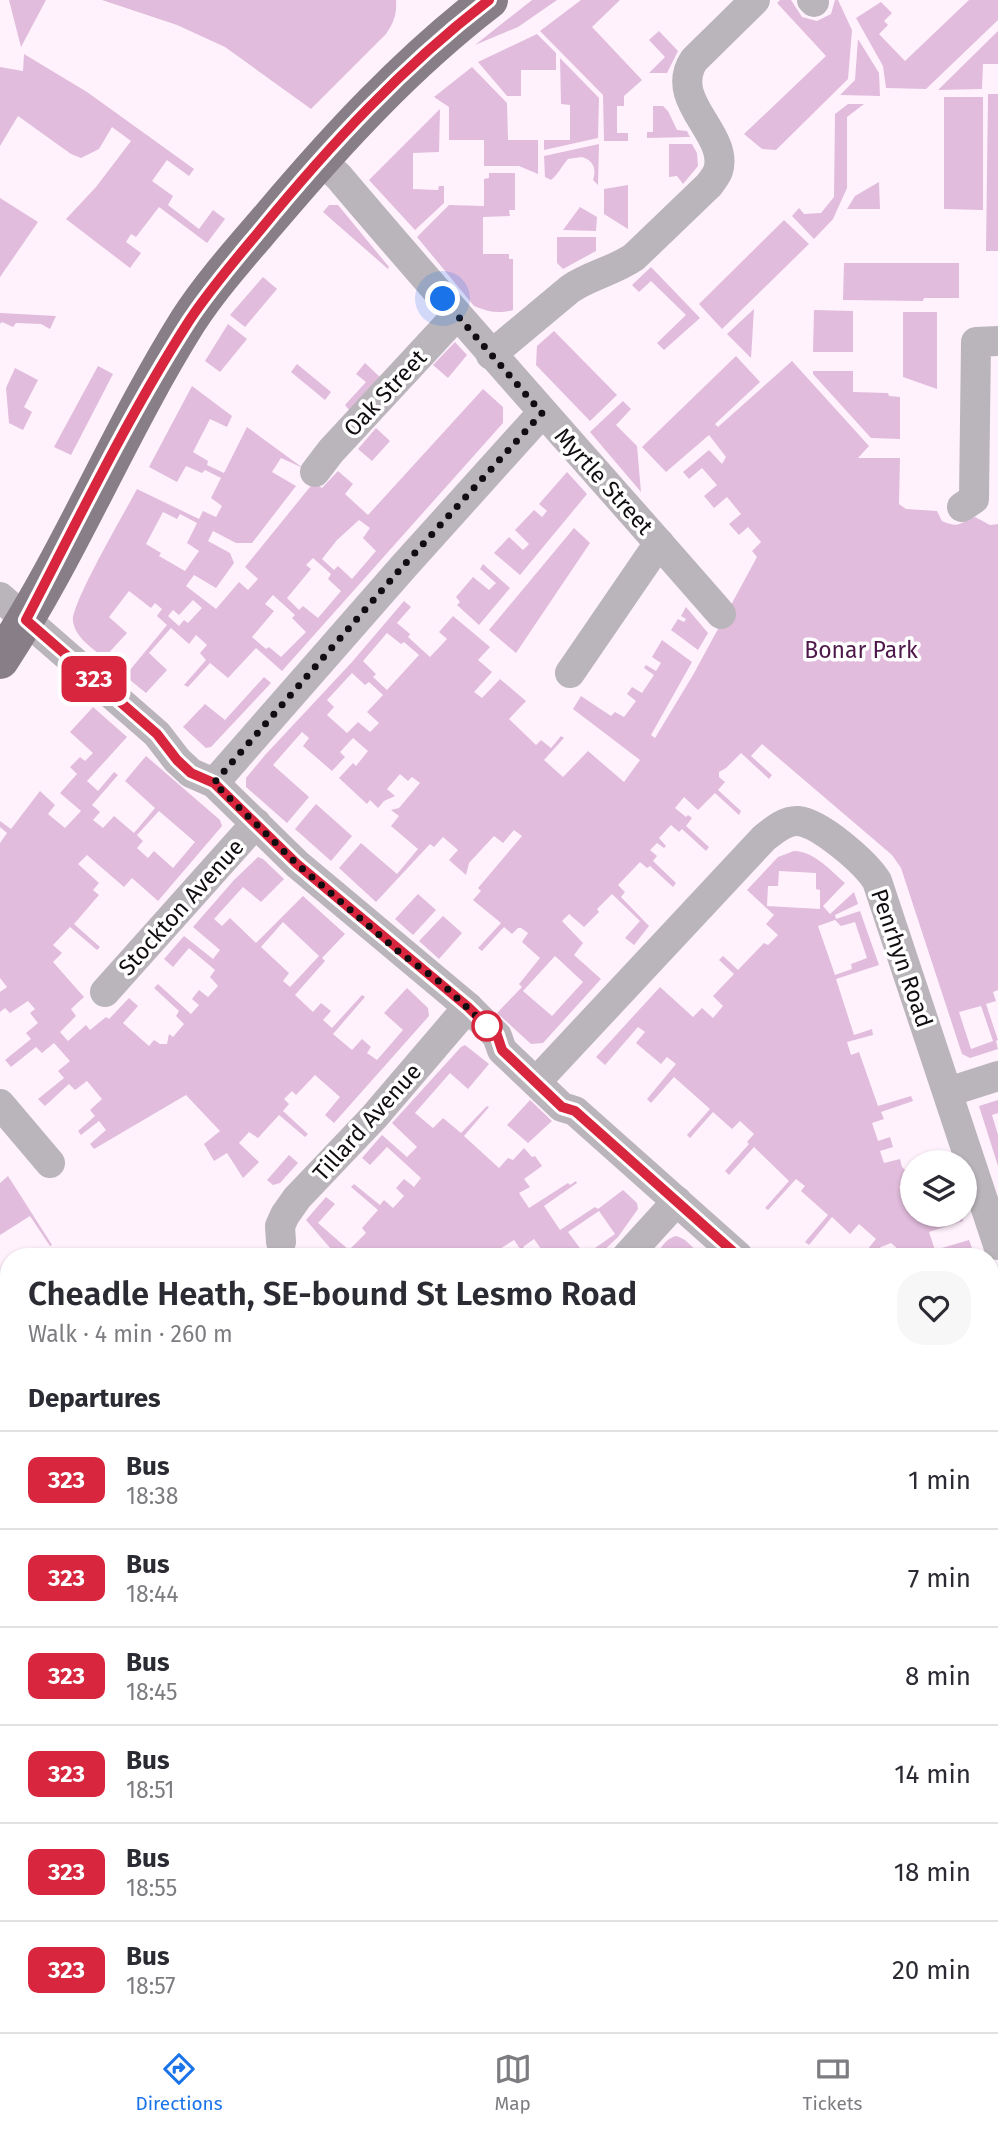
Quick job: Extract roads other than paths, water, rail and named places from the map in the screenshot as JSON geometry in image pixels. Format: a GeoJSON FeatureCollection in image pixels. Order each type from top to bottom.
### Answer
{"type":"FeatureCollection","features":[{"type":"Feature","properties":{"kind":"main road"},"geometry":{"type":"LineString","coordinates":[[0,660],[13,609],[203,299],[320,159],[468,6]]}},
{"type":"Feature","properties":{"kind":"street"},"geometry":{"type":"LineString","coordinates":[[491,355],[584,279],[624,264],[634,257],[691,204],[718,174],[720,162],[715,145],[688,92],[688,69],[755,0]]}},
{"type":"Feature","properties":{"kind":"street","name":"Myrtle Street"},"geometry":{"type":"LineString","coordinates":[[320,159],[339,177],[491,355],[632,510],[721,614]]}},
{"type":"Feature","properties":{"kind":"street","name":"Oak Street"},"geometry":{"type":"LineString","coordinates":[[315,472],[331,451],[457,316]]}},
{"type":"Feature","properties":{"kind":"street"},"geometry":{"type":"LineString","coordinates":[[975,505],[976,342],[998,341]]}},
{"type":"Feature","properties":{"kind":"street"},"geometry":{"type":"LineString","coordinates":[[214,783],[404,565],[542,413]]}},
{"type":"Feature","properties":{"kind":"street"},"geometry":{"type":"LineString","coordinates":[[570,673],[659,543]]}},
{"type":"Feature","properties":{"kind":"street"},"geometry":{"type":"LineString","coordinates":[[13,609],[157,734],[191,773],[214,783],[297,864],[468,1007],[497,1035],[502,1050],[562,1107],[575,1111],[729,1248]]}},
{"type":"Feature","properties":{"kind":"street","name":"Penrhyn Road"},"geometry":{"type":"LineString","coordinates":[[536,1082],[764,838],[785,823],[799,821],[822,832],[856,858],[877,881],[998,1245]]}},
{"type":"Feature","properties":{"kind":"street","name":"Stockton Avenue"},"geometry":{"type":"LineString","coordinates":[[105,992],[256,823]]}},
{"type":"Feature","properties":{"kind":"street","name":"Tillard Avenue"},"geometry":{"type":"LineString","coordinates":[[281,1242],[280,1226],[297,1198],[374,1117],[468,1007]]}},
{"type":"Feature","properties":{"kind":"street"},"geometry":{"type":"LineString","coordinates":[[948,1092],[998,1076]]}},
{"type":"Feature","properties":{"kind":"street"},"geometry":{"type":"LineString","coordinates":[[0,1104],[50,1163]]}},
{"type":"Feature","properties":{"kind":"street"},"geometry":{"type":"LineString","coordinates":[[634,1248],[677,1201]]}},
{"type":"Feature","properties":{"kind":"park label","name":"Bonar Park"},"geometry":{"type":"Point","coordinates":[861,650]}}]}
